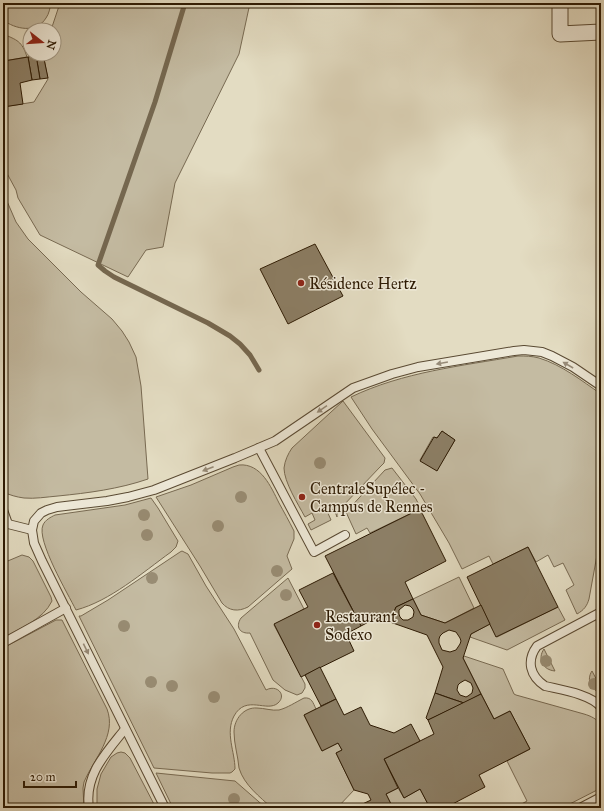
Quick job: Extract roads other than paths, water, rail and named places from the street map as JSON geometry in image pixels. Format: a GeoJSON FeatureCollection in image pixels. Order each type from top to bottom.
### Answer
{"type":"FeatureCollection","features":[{"type":"Feature","properties":{"kind":"street"},"geometry":{"type":"LineString","coordinates":[[560,3],[560,34],[601,32]]}},
{"type":"Feature","properties":{"kind":"lane"},"geometry":{"type":"LineString","coordinates":[[165,808],[34,544],[32,530],[34,520],[41,513],[57,507],[106,501],[154,490],[275,441],[353,388],[392,374],[418,367],[514,351],[533,351],[542,352],[561,361],[601,386]]}},
{"type":"Feature","properties":{"kind":"lane"},"geometry":{"type":"LineString","coordinates":[[259,448],[314,552],[345,535]]}},
{"type":"Feature","properties":{"kind":"lane"},"geometry":{"type":"LineString","coordinates":[[3,510],[5,524],[32,530]]}},
{"type":"Feature","properties":{"kind":"lane"},"geometry":{"type":"LineString","coordinates":[[3,643],[66,608]]}},
{"type":"Feature","properties":{"kind":"lane"},"geometry":{"type":"LineString","coordinates":[[601,612],[536,646],[530,663],[533,674],[539,682],[545,686],[587,697],[601,707]]}},
{"type":"Feature","properties":{"kind":"lane"},"geometry":{"type":"LineString","coordinates":[[89,808],[88,790],[92,777],[103,757],[125,729]]}},
{"type":"Feature","properties":{"kind":"lane"},"geometry":{"type":"LineString","coordinates":[[580,808],[601,797]]}},
{"type":"Feature","properties":{"kind":"waterway"},"geometry":{"type":"LineString","coordinates":[[185,3],[155,102],[98,265],[114,277],[208,323],[230,336],[250,355],[259,370]]}},
{"type":"Feature","properties":{"kind":"place","name":"Résidence Hertz"},"geometry":{"type":"Point","coordinates":[301,283]}},
{"type":"Feature","properties":{"kind":"place","name":"CentraleSupélec - Campus de Rennes"},"geometry":{"type":"Point","coordinates":[302,497]}},
{"type":"Feature","properties":{"kind":"place","name":"Restaurant Sodexo"},"geometry":{"type":"Point","coordinates":[317,625]}}]}
